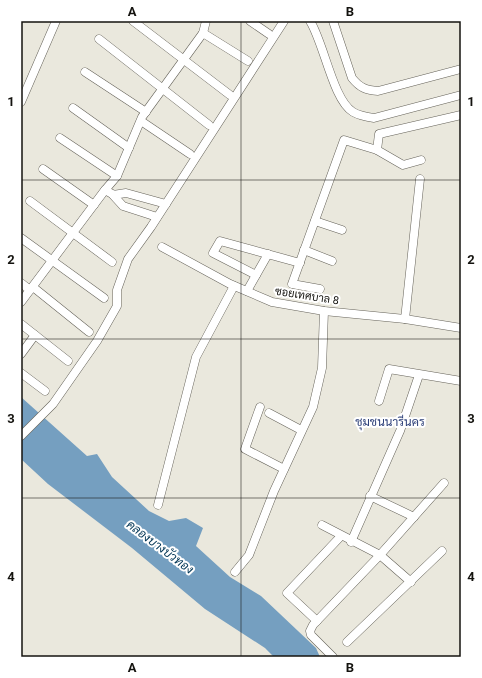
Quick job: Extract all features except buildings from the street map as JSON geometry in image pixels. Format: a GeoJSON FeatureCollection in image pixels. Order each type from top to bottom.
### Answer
{"type":"FeatureCollection","features":[{"type":"Feature","properties":{"kind":"street"},"geometry":{"type":"LineString","coordinates":[[21,102],[56,21]]}},
{"type":"Feature","properties":{"kind":"street"},"geometry":{"type":"LineString","coordinates":[[133,21],[230,95]]}},
{"type":"Feature","properties":{"kind":"street"},"geometry":{"type":"LineString","coordinates":[[21,302],[117,176],[141,120],[203,33],[206,21]]}},
{"type":"Feature","properties":{"kind":"street"},"geometry":{"type":"LineString","coordinates":[[250,21],[268,34]]}},
{"type":"Feature","properties":{"kind":"street"},"geometry":{"type":"LineString","coordinates":[[21,436],[53,404],[97,341],[117,306],[117,290],[128,259],[157,218],[284,21]]}},
{"type":"Feature","properties":{"kind":"street"},"geometry":{"type":"LineString","coordinates":[[310,21],[339,93],[352,112],[364,117],[374,118],[461,95]]}},
{"type":"Feature","properties":{"kind":"street"},"geometry":{"type":"LineString","coordinates":[[333,21],[352,78],[358,86],[367,90],[378,90],[461,69]]}},
{"type":"Feature","properties":{"kind":"street"},"geometry":{"type":"LineString","coordinates":[[203,33],[248,61]]}},
{"type":"Feature","properties":{"kind":"street"},"geometry":{"type":"LineString","coordinates":[[98,39],[209,125]]}},
{"type":"Feature","properties":{"kind":"street"},"geometry":{"type":"LineString","coordinates":[[86,72],[146,112]]}},
{"type":"Feature","properties":{"kind":"street"},"geometry":{"type":"LineString","coordinates":[[73,108],[129,148]]}},
{"type":"Feature","properties":{"kind":"street"},"geometry":{"type":"LineString","coordinates":[[377,150],[379,134],[461,115]]}},
{"type":"Feature","properties":{"kind":"street"},"geometry":{"type":"LineString","coordinates":[[141,120],[190,154]]}},
{"type":"Feature","properties":{"kind":"street"},"geometry":{"type":"LineString","coordinates":[[60,138],[117,176]]}},
{"type":"Feature","properties":{"kind":"street"},"geometry":{"type":"LineString","coordinates":[[320,289],[292,284],[344,140],[377,150],[403,165],[421,160]]}},
{"type":"Feature","properties":{"kind":"street"},"geometry":{"type":"LineString","coordinates":[[43,169],[94,205]]}},
{"type":"Feature","properties":{"kind":"street"},"geometry":{"type":"LineString","coordinates":[[405,319],[420,179]]}},
{"type":"Feature","properties":{"kind":"street"},"geometry":{"type":"LineString","coordinates":[[105,190],[114,195],[123,206],[157,218]]}},
{"type":"Feature","properties":{"kind":"street"},"geometry":{"type":"LineString","coordinates":[[114,195],[126,193],[166,204]]}},
{"type":"Feature","properties":{"kind":"street"},"geometry":{"type":"LineString","coordinates":[[30,201],[112,262]]}},
{"type":"Feature","properties":{"kind":"street"},"geometry":{"type":"LineString","coordinates":[[315,221],[342,230]]}},
{"type":"Feature","properties":{"kind":"street"},"geometry":{"type":"LineString","coordinates":[[21,238],[104,298]]}},
{"type":"Feature","properties":{"kind":"street"},"geometry":{"type":"LineString","coordinates":[[256,275],[213,253],[220,241],[300,263]]}},
{"type":"Feature","properties":{"kind":"street","name":"ซอยเทศบาล 8"},"geometry":{"type":"LineString","coordinates":[[162,246],[234,286],[272,302],[324,311],[405,319],[461,328]]}},
{"type":"Feature","properties":{"kind":"street"},"geometry":{"type":"LineString","coordinates":[[304,250],[332,261]]}},
{"type":"Feature","properties":{"kind":"street"},"geometry":{"type":"LineString","coordinates":[[247,291],[268,254]]}},
{"type":"Feature","properties":{"kind":"street"},"geometry":{"type":"LineString","coordinates":[[21,283],[31,288],[89,332]]}},
{"type":"Feature","properties":{"kind":"street"},"geometry":{"type":"LineString","coordinates":[[158,505],[196,357],[234,286]]}},
{"type":"Feature","properties":{"kind":"street"},"geometry":{"type":"LineString","coordinates":[[235,572],[249,555],[284,469],[318,392],[324,349],[324,311]]}},
{"type":"Feature","properties":{"kind":"street"},"geometry":{"type":"LineString","coordinates":[[21,324],[68,361]]}},
{"type":"Feature","properties":{"kind":"street"},"geometry":{"type":"LineString","coordinates":[[21,354],[35,335]]}},
{"type":"Feature","properties":{"kind":"street"},"geometry":{"type":"LineString","coordinates":[[379,401],[389,370],[461,381]]}},
{"type":"Feature","properties":{"kind":"street"},"geometry":{"type":"LineString","coordinates":[[21,373],[45,391]]}},
{"type":"Feature","properties":{"kind":"street"},"geometry":{"type":"LineString","coordinates":[[351,542],[400,431],[419,374]]}},
{"type":"Feature","properties":{"kind":"street"},"geometry":{"type":"LineString","coordinates":[[260,407],[244,449],[284,469]]}},
{"type":"Feature","properties":{"kind":"street"},"geometry":{"type":"LineString","coordinates":[[269,413],[302,430]]}},
{"type":"Feature","properties":{"kind":"street"},"geometry":{"type":"LineString","coordinates":[[333,657],[311,635],[310,631],[317,621],[380,555],[444,484]]}},
{"type":"Feature","properties":{"kind":"street"},"geometry":{"type":"LineString","coordinates":[[370,496],[414,517]]}},
{"type":"Feature","properties":{"kind":"street"},"geometry":{"type":"LineString","coordinates":[[322,526],[351,542],[380,555],[411,582]]}},
{"type":"Feature","properties":{"kind":"street"},"geometry":{"type":"LineString","coordinates":[[317,621],[287,593],[341,536]]}},
{"type":"Feature","properties":{"kind":"street"},"geometry":{"type":"LineString","coordinates":[[347,642],[442,551]]}},
{"type":"Feature","properties":{"kind":"water","name":"คลองบางบัวทอง"},"geometry":{"type":"Polygon","coordinates":[[[21,397],[87,456],[97,454],[112,477],[149,511],[169,521],[186,518],[203,528],[196,546],[230,577],[261,596],[316,648],[320,657],[274,657],[265,648],[205,609],[132,548],[48,484],[21,459],[21,397]]]}},
{"type":"Feature","properties":{"kind":"district","name":"ชุมชนนารีนคร"},"geometry":{"type":"Point","coordinates":[390,422]}}]}
